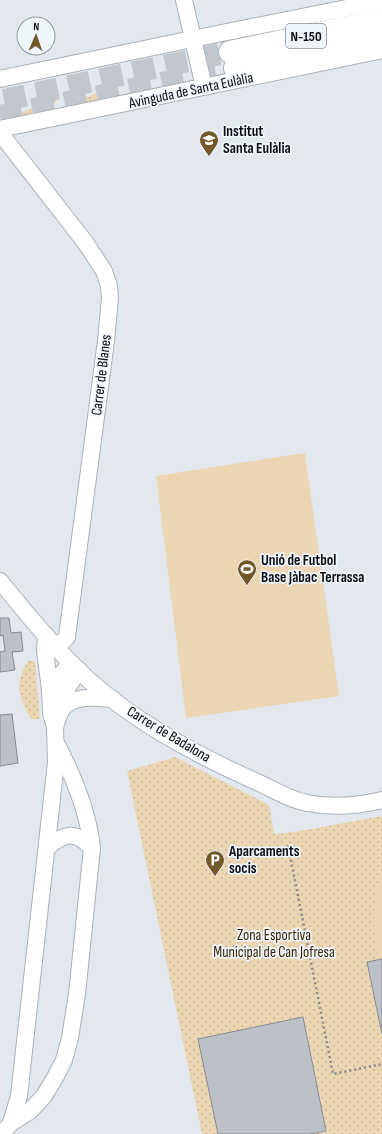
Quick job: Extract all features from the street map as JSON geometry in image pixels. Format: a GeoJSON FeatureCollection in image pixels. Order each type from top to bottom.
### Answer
{"type":"FeatureCollection","features":[{"type":"Feature","properties":{"kind":"main road","name":"N-150"},"geometry":{"type":"LineString","coordinates":[[382,20],[232,60],[382,37]]}},
{"type":"Feature","properties":{"kind":"street"},"geometry":{"type":"LineString","coordinates":[[184,0],[204,87]]}},
{"type":"Feature","properties":{"kind":"street"},"geometry":{"type":"LineString","coordinates":[[0,79],[382,1]]}},
{"type":"Feature","properties":{"kind":"street","name":"Avinguda de Santa Eulàlia"},"geometry":{"type":"LineString","coordinates":[[0,129],[382,50]]}},
{"type":"Feature","properties":{"kind":"street","name":"Carrer de Blanes"},"geometry":{"type":"LineString","coordinates":[[0,133],[85,242],[104,271],[109,286],[110,298],[106,341],[67,637],[52,641]]}},
{"type":"Feature","properties":{"kind":"street","name":"Carrer de Badalona"},"geometry":{"type":"LineString","coordinates":[[0,581],[75,667],[141,720],[195,751],[290,798],[306,803],[340,806],[382,800]]}},
{"type":"Feature","properties":{"kind":"street"},"geometry":{"type":"LineString","coordinates":[[7,1128],[19,1096],[56,762],[55,734],[51,713],[50,690],[45,651],[52,641]]}},
{"type":"Feature","properties":{"kind":"street"},"geometry":{"type":"LineString","coordinates":[[50,690],[56,680],[75,667]]}},
{"type":"Feature","properties":{"kind":"street"},"geometry":{"type":"LineString","coordinates":[[7,1128],[30,1111],[44,1096],[56,1076],[64,1060],[70,1038],[77,994],[92,848],[86,812],[55,734],[61,710],[61,701],[75,667]]}},
{"type":"Feature","properties":{"kind":"street"},"geometry":{"type":"LineString","coordinates":[[61,710],[68,703],[80,698],[113,699]]}},
{"type":"Feature","properties":{"kind":"street"},"geometry":{"type":"LineString","coordinates":[[47,848],[56,840],[67,835],[82,839],[92,848]]}},
{"type":"Feature","properties":{"kind":"path"},"geometry":{"type":"LineString","coordinates":[[288,845],[333,1074],[382,1064]]}},
{"type":"Feature","properties":{"kind":"green space"},"geometry":{"type":"Polygon","coordinates":[[[107,89],[110,103],[1,125],[1,121],[55,99],[56,102],[53,103],[55,110],[107,89]]]}},
{"type":"Feature","properties":{"kind":"green space","name":"Unió de Futbol Base Jàbac Terrassa"},"geometry":{"type":"Polygon","coordinates":[[[305,453],[339,696],[186,718],[156,476],[305,453]]]}},
{"type":"Feature","properties":{"kind":"green space"},"geometry":{"type":"Polygon","coordinates":[[[28,661],[35,661],[40,719],[31,719],[19,691],[20,678],[28,661]]]}},
{"type":"Feature","properties":{"kind":"green space","name":"Zona Esportiva Municipal de Can Jofresa"},"geometry":{"type":"Polygon","coordinates":[[[175,757],[269,805],[274,834],[294,832],[382,816],[382,1134],[202,1134],[127,771],[175,757]]]}},
{"type":"Feature","properties":{"kind":"green space"},"geometry":{"type":"Polygon","coordinates":[[[382,874],[382,1034],[367,962],[379,960],[376,949],[374,916],[376,895],[382,874]]]}},
{"type":"Feature","properties":{"kind":"building"},"geometry":{"type":"Polygon","coordinates":[[[0,618],[9,618],[11,633],[21,632],[23,651],[12,652],[15,670],[0,672],[0,652],[5,651],[3,635],[0,636],[0,618]]]}},
{"type":"Feature","properties":{"kind":"building"},"geometry":{"type":"Polygon","coordinates":[[[12,714],[18,763],[0,766],[0,715],[12,714]]]}},
{"type":"Feature","properties":{"kind":"building"},"geometry":{"type":"Polygon","coordinates":[[[382,959],[382,1034],[367,962],[382,959]]]}},
{"type":"Feature","properties":{"kind":"building"},"geometry":{"type":"Polygon","coordinates":[[[303,1017],[326,1131],[310,1134],[218,1134],[198,1039],[303,1017]]]}},
{"type":"Feature","properties":{"kind":"tunnel"},"geometry":{"type":"LineString","coordinates":[[4,100],[230,52]]}},
{"type":"Feature","properties":{"kind":"tunnel"},"geometry":{"type":"LineString","coordinates":[[0,116],[235,68]]}},
{"type":"Feature","properties":{"kind":"place","name":"Institut Santa Eulàlia"},"geometry":{"type":"Point","coordinates":[209,157]}},
{"type":"Feature","properties":{"kind":"place","name":"Unió de Futbol Base Jàbac Terrassa"},"geometry":{"type":"Point","coordinates":[247,586]}},
{"type":"Feature","properties":{"kind":"place","name":"Aparcaments socis"},"geometry":{"type":"Point","coordinates":[215,877]}}]}
